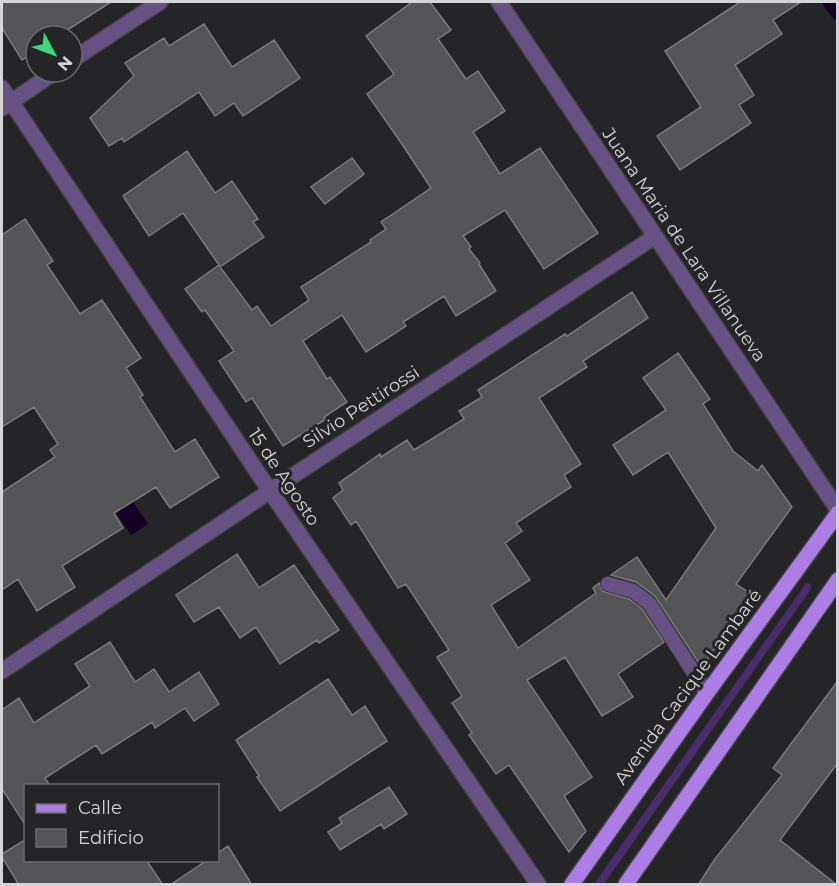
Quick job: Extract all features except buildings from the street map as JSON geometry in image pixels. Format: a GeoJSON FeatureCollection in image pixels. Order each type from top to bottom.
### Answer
{"type":"FeatureCollection","features":[{"type":"Feature","properties":{"kind":"main road","name":"Avenida Cacique Lambaré"},"geometry":{"type":"LineString","coordinates":[[572,885],[837,512]]}},
{"type":"Feature","properties":{"kind":"main road"},"geometry":{"type":"LineString","coordinates":[[626,885],[837,580]]}},
{"type":"Feature","properties":{"kind":"street"},"geometry":{"type":"LineString","coordinates":[[84,52],[160,2]]}},
{"type":"Feature","properties":{"kind":"street","name":"Juana Maria de Lara Villanueva"},"geometry":{"type":"LineString","coordinates":[[500,2],[837,512]]}},
{"type":"Feature","properties":{"kind":"street"},"geometry":{"type":"LineString","coordinates":[[6,105],[37,84]]}},
{"type":"Feature","properties":{"kind":"street","name":"15 de Agosto"},"geometry":{"type":"LineString","coordinates":[[2,88],[6,105],[538,885]]}},
{"type":"Feature","properties":{"kind":"street","name":"Silvio Pettirossi"},"geometry":{"type":"LineString","coordinates":[[2,671],[270,490],[654,237]]}},
{"type":"Feature","properties":{"kind":"lane"},"geometry":{"type":"LineString","coordinates":[[608,584],[633,591],[649,603],[707,693]]}},
{"type":"Feature","properties":{"kind":"shaded area"},"geometry":{"type":"Polygon","coordinates":[[[821,2],[837,2],[837,18],[834,20],[821,2]]]}},
{"type":"Feature","properties":{"kind":"shaded area"},"geometry":{"type":"Polygon","coordinates":[[[133,502],[148,524],[131,535],[116,513],[133,502]]]}},
{"type":"Feature","properties":{"kind":"shaded area"},"geometry":{"type":"Polygon","coordinates":[[[806,583],[811,584],[811,589],[604,884],[594,884],[806,583]]]}}]}
